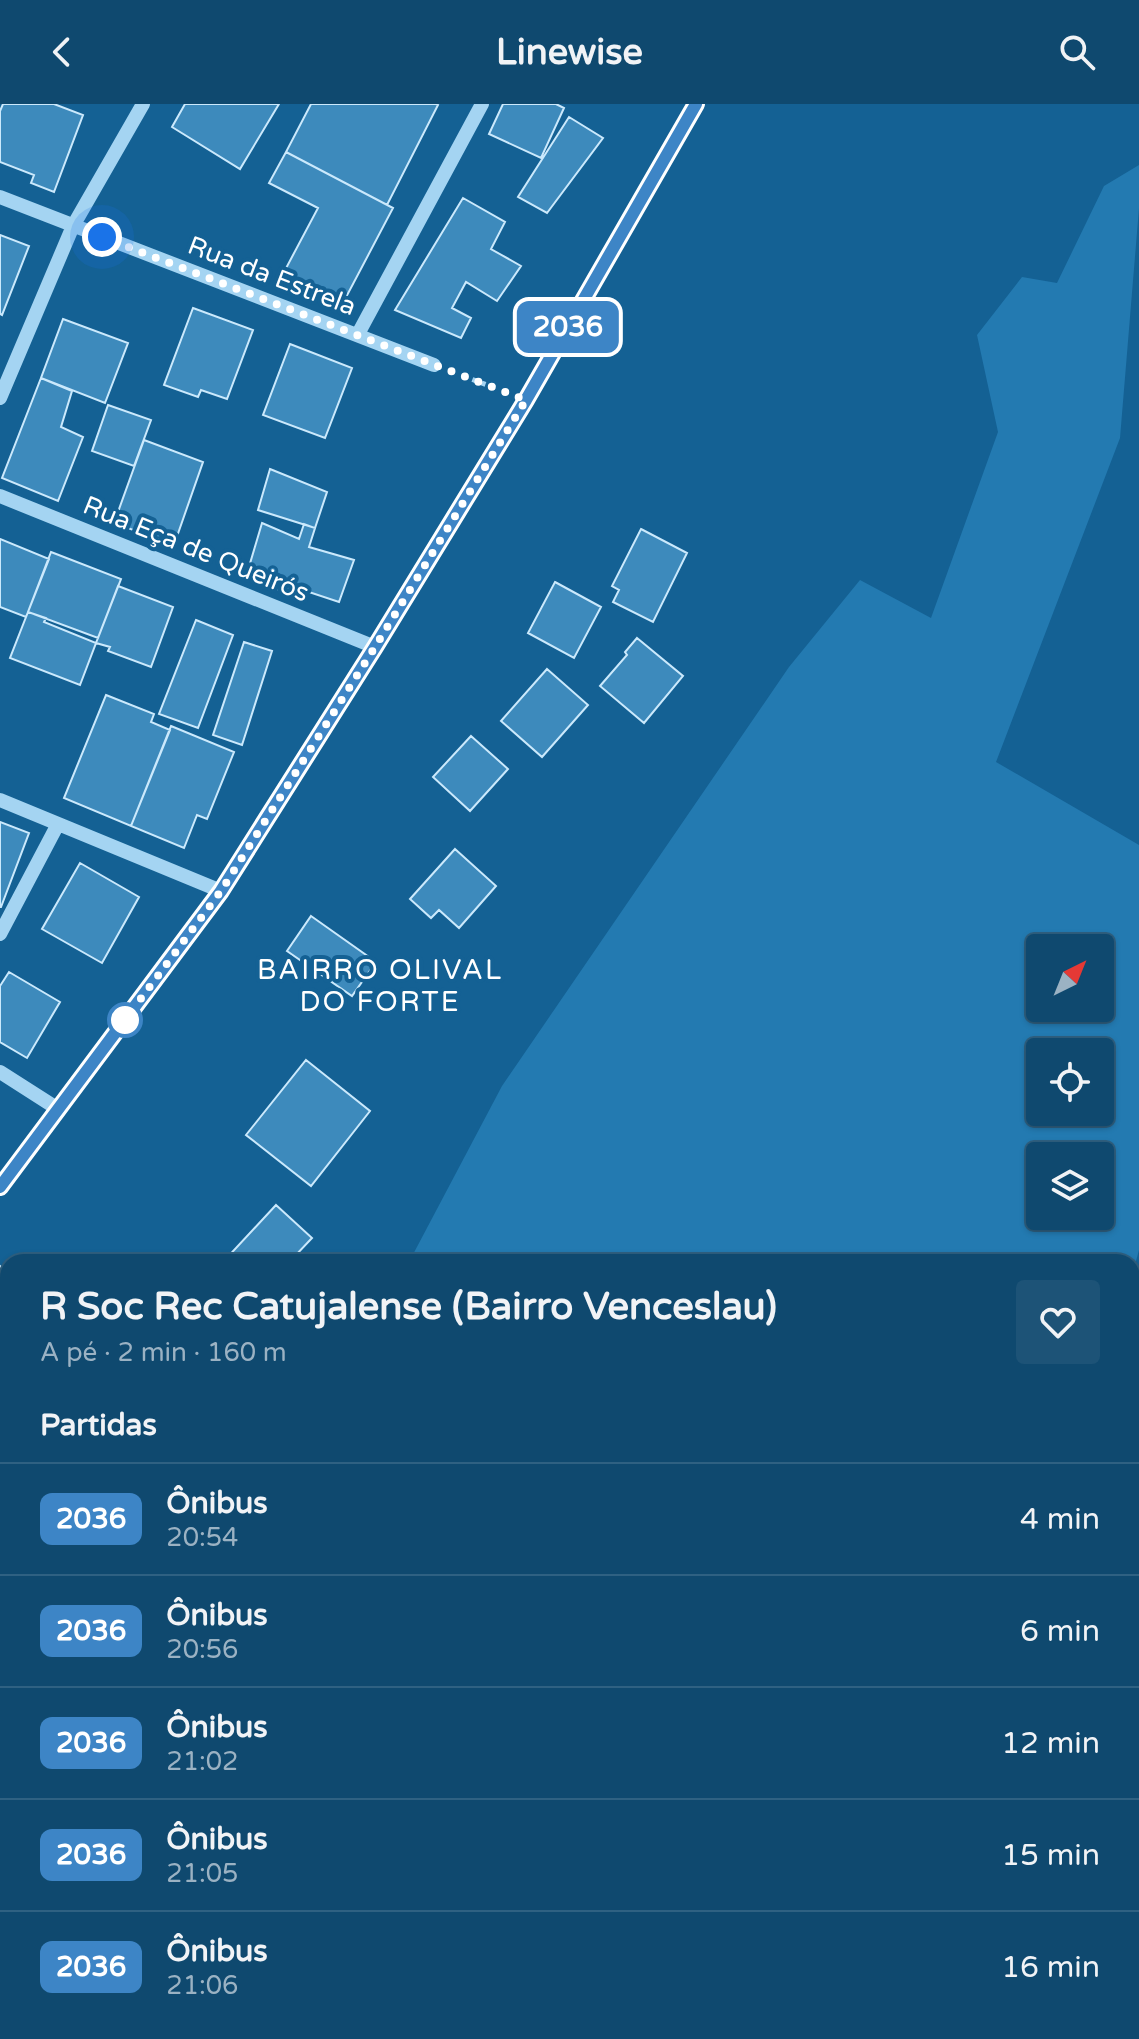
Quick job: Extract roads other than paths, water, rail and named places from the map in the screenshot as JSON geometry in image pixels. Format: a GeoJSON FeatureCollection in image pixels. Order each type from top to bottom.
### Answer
{"type":"FeatureCollection","features":[{"type":"Feature","properties":{"kind":"street"},"geometry":{"type":"LineString","coordinates":[[0,398],[73,226],[143,104]]}},
{"type":"Feature","properties":{"kind":"street"},"geometry":{"type":"LineString","coordinates":[[358,334],[482,104]]}},
{"type":"Feature","properties":{"kind":"street"},"geometry":{"type":"LineString","coordinates":[[0,1187],[221,891],[526,400],[696,104]]}},
{"type":"Feature","properties":{"kind":"street","name":"Rua da Estrela"},"geometry":{"type":"LineString","coordinates":[[0,197],[434,365]]}},
{"type":"Feature","properties":{"kind":"street","name":"Rua Eça de Queirós"},"geometry":{"type":"LineString","coordinates":[[0,496],[375,647]]}},
{"type":"Feature","properties":{"kind":"street"},"geometry":{"type":"LineString","coordinates":[[0,800],[221,891]]}},
{"type":"Feature","properties":{"kind":"street"},"geometry":{"type":"LineString","coordinates":[[0,934],[58,824]]}},
{"type":"Feature","properties":{"kind":"street"},"geometry":{"type":"LineString","coordinates":[[0,1072],[58,1109]]}},
{"type":"Feature","properties":{"kind":"district","name":"BAIRRO OLIVAL DO FORTE"},"geometry":{"type":"Point","coordinates":[380,986]}}]}
